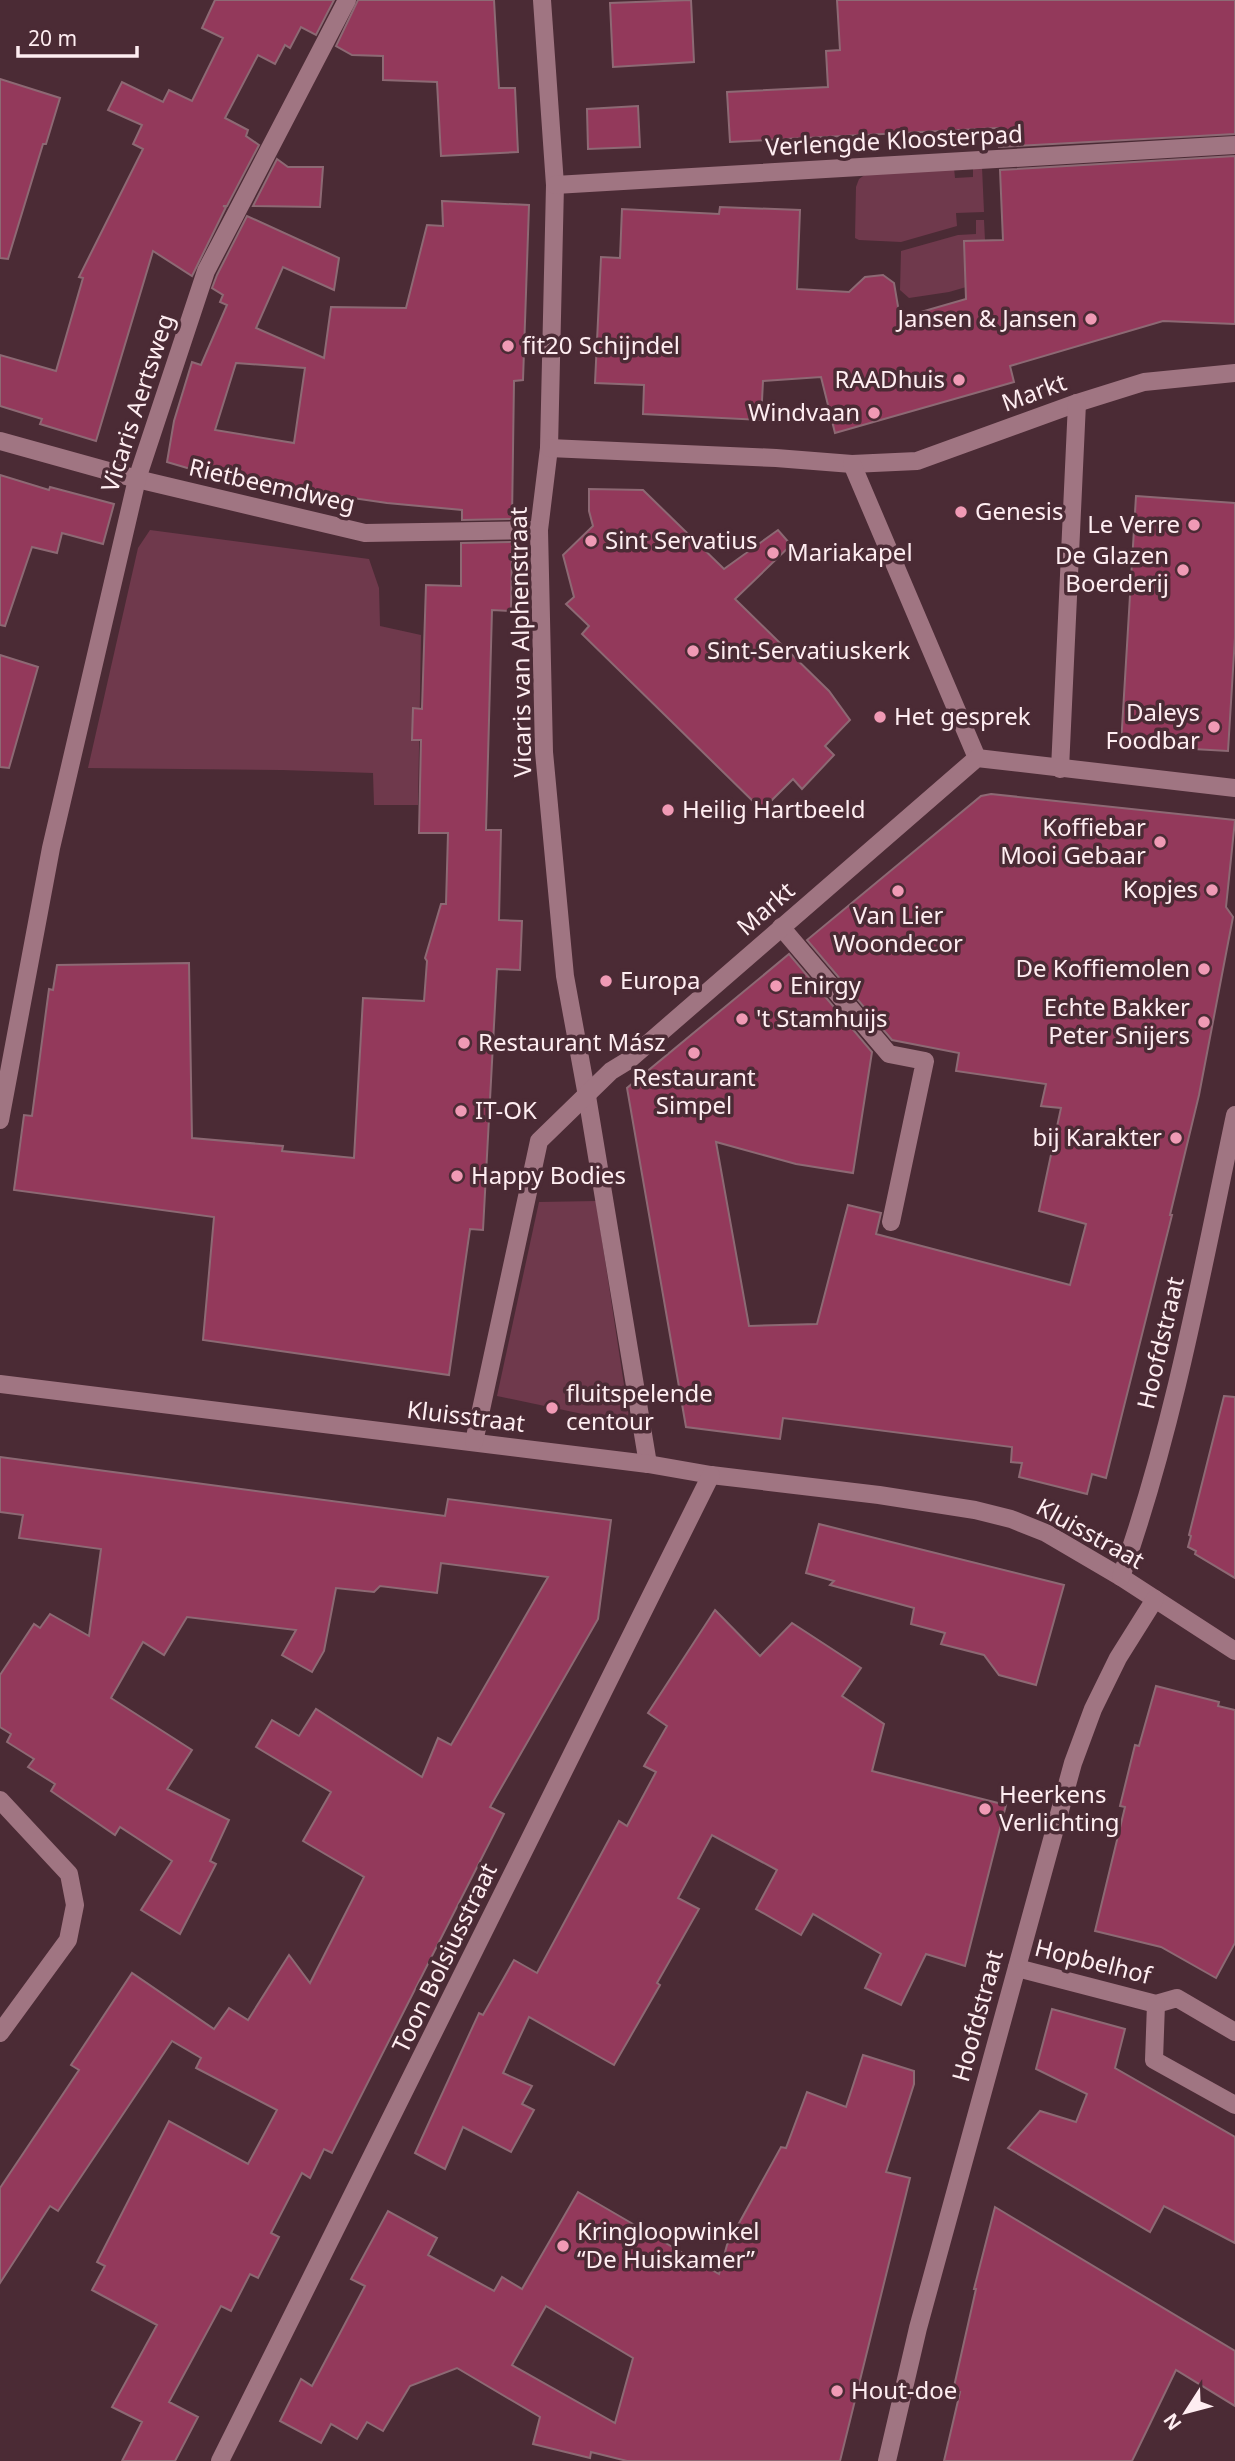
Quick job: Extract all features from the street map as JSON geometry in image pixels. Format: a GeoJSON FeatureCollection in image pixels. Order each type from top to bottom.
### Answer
{"type":"FeatureCollection","features":[{"type":"Feature","properties":{"kind":"street","name":"Vicaris Aertsweg"},"geometry":{"type":"LineString","coordinates":[[0,1120],[51,848],[137,479],[206,271],[347,0]]}},
{"type":"Feature","properties":{"kind":"street","name":"Vicaris van Alphenstraat"},"geometry":{"type":"LineString","coordinates":[[542,0],[555,185],[549,448],[539,530],[544,752],[565,976],[648,1464]]}},
{"type":"Feature","properties":{"kind":"street","name":"Verlengde Kloosterpad"},"geometry":{"type":"LineString","coordinates":[[555,185],[1235,145]]}},
{"type":"Feature","properties":{"kind":"street","name":"Markt"},"geometry":{"type":"LineString","coordinates":[[549,448],[852,464],[917,461],[1077,403],[1144,382],[1235,373]]}},
{"type":"Feature","properties":{"kind":"street"},"geometry":{"type":"LineString","coordinates":[[1060,769],[1077,403]]}},
{"type":"Feature","properties":{"kind":"street","name":"Rietbeemdweg"},"geometry":{"type":"LineString","coordinates":[[0,441],[137,479],[365,533],[539,530]]}},
{"type":"Feature","properties":{"kind":"street"},"geometry":{"type":"LineString","coordinates":[[852,464],[977,758],[1235,788]]}},
{"type":"Feature","properties":{"kind":"street","name":"Markt"},"geometry":{"type":"LineString","coordinates":[[587,1096],[611,1071],[629,1060],[977,758]]}},
{"type":"Feature","properties":{"kind":"street"},"geometry":{"type":"LineString","coordinates":[[781,927],[889,1054],[925,1061],[891,1222]]}},
{"type":"Feature","properties":{"kind":"street"},"geometry":{"type":"LineString","coordinates":[[474,1442],[539,1141],[587,1096]]}},
{"type":"Feature","properties":{"kind":"street","name":"Hoofdstraat"},"geometry":{"type":"LineString","coordinates":[[1121,1577],[1172,1412],[1235,1115]]}},
{"type":"Feature","properties":{"kind":"street","name":"Kluisstraat"},"geometry":{"type":"LineString","coordinates":[[0,1384],[648,1464],[711,1475],[879,1495],[975,1510],[1011,1519],[1046,1533],[1121,1577],[1235,1651]]}},
{"type":"Feature","properties":{"kind":"street","name":"Toon Bolsiusstraat"},"geometry":{"type":"LineString","coordinates":[[220,2461],[711,1475]]}},
{"type":"Feature","properties":{"kind":"street","name":"Hoofdstraat"},"geometry":{"type":"LineString","coordinates":[[887,2461],[918,2328],[1073,1763],[1093,1709],[1118,1658],[1155,1599]]}},
{"type":"Feature","properties":{"kind":"street"},"geometry":{"type":"LineString","coordinates":[[0,1800],[69,1874],[75,1905],[68,1940],[0,2033]]}},
{"type":"Feature","properties":{"kind":"street","name":"Hopbelhof"},"geometry":{"type":"LineString","coordinates":[[1017,1968],[1156,2004],[1177,1998],[1235,2032]]}},
{"type":"Feature","properties":{"kind":"street","name":"Hopbelhof"},"geometry":{"type":"LineString","coordinates":[[1156,2004],[1154,2060],[1235,2105]]}},
{"type":"Feature","properties":{"kind":"shaded area"},"geometry":{"type":"Polygon","coordinates":[[[973,167],[982,167],[984,212],[956,213],[957,226],[901,242],[855,238],[856,187],[859,179],[866,174],[954,168],[955,178],[973,177],[973,167]]]}},
{"type":"Feature","properties":{"kind":"shaded area"},"geometry":{"type":"Polygon","coordinates":[[[976,220],[984,220],[987,281],[949,292],[909,298],[900,290],[901,251],[958,235],[976,234],[976,220]]]}},
{"type":"Feature","properties":{"kind":"shaded area"},"geometry":{"type":"Polygon","coordinates":[[[150,530],[369,559],[379,588],[380,626],[421,635],[418,805],[374,805],[373,773],[88,768],[138,548],[150,530]]]}},
{"type":"Feature","properties":{"kind":"shaded area"},"geometry":{"type":"Polygon","coordinates":[[[596,1201],[630,1424],[497,1396],[539,1202],[596,1201]]]}},
{"type":"Feature","properties":{"kind":"building"},"geometry":{"type":"Polygon","coordinates":[[[215,0],[334,0],[316,35],[301,27],[290,48],[285,45],[275,64],[258,55],[225,118],[248,130],[246,136],[259,145],[227,206],[223,206],[226,207],[192,276],[153,251],[96,441],[40,424],[42,419],[0,406],[0,355],[56,371],[83,278],[79,277],[143,149],[133,144],[142,125],[108,110],[122,82],[163,102],[169,90],[192,101],[223,38],[202,28],[215,0]]]}},
{"type":"Feature","properties":{"kind":"building"},"geometry":{"type":"Polygon","coordinates":[[[358,0],[494,0],[499,88],[515,88],[518,152],[441,156],[437,82],[383,80],[383,56],[352,55],[336,46],[358,0]]]}},
{"type":"Feature","properties":{"kind":"building"},"geometry":{"type":"Polygon","coordinates":[[[691,0],[694,62],[613,67],[610,3],[691,0]]]}},
{"type":"Feature","properties":{"kind":"building"},"geometry":{"type":"Polygon","coordinates":[[[837,0],[1235,0],[1235,134],[999,147],[998,128],[730,142],[727,92],[828,87],[826,51],[840,50],[837,0]]]}},
{"type":"Feature","properties":{"kind":"building"},"geometry":{"type":"Polygon","coordinates":[[[0,79],[60,98],[8,259],[0,258],[0,79]]]}},
{"type":"Feature","properties":{"kind":"building"},"geometry":{"type":"Polygon","coordinates":[[[638,106],[640,147],[588,149],[587,109],[638,106]]]}},
{"type":"Feature","properties":{"kind":"building"},"geometry":{"type":"Polygon","coordinates":[[[1235,156],[1235,324],[1163,321],[1010,366],[1014,382],[835,433],[821,377],[763,381],[761,420],[643,414],[644,385],[595,383],[601,257],[620,258],[622,209],[719,214],[720,207],[800,210],[797,289],[849,292],[865,277],[883,275],[894,283],[900,318],[966,299],[964,241],[1003,240],[1000,170],[1235,156]]]}},
{"type":"Feature","properties":{"kind":"building"},"geometry":{"type":"Polygon","coordinates":[[[277,159],[288,167],[323,167],[320,207],[253,206],[277,159]]]}},
{"type":"Feature","properties":{"kind":"building"},"geometry":{"type":"Polygon","coordinates":[[[442,201],[529,205],[523,380],[514,381],[512,519],[462,520],[462,510],[387,503],[270,486],[270,491],[238,485],[167,462],[174,421],[192,362],[201,365],[227,305],[220,302],[223,295],[212,288],[247,216],[339,258],[334,290],[283,267],[256,328],[324,358],[331,307],[406,308],[427,225],[443,226],[442,201]],[[236,363],[215,430],[294,443],[305,368],[236,363]]]}},
{"type":"Feature","properties":{"kind":"building"},"geometry":{"type":"Polygon","coordinates":[[[0,475],[49,490],[50,487],[114,504],[103,544],[62,533],[57,553],[32,547],[5,626],[0,625],[0,475]]]}},
{"type":"Feature","properties":{"kind":"building","name":"Sint-Servatiuskerk"},"geometry":{"type":"Polygon","coordinates":[[[589,489],[643,490],[724,569],[778,530],[791,545],[735,599],[829,691],[850,720],[825,746],[834,755],[802,789],[793,779],[762,810],[582,634],[589,626],[566,604],[574,597],[563,555],[593,526],[589,511],[589,489]]]}},
{"type":"Feature","properties":{"kind":"building","name":"De Glazen Boerderij"},"geometry":{"type":"Polygon","coordinates":[[[1136,496],[1235,503],[1235,637],[1228,751],[1121,745],[1136,496]]]}},
{"type":"Feature","properties":{"kind":"building"},"geometry":{"type":"Polygon","coordinates":[[[512,542],[511,611],[492,610],[486,830],[501,830],[499,920],[522,921],[520,970],[497,969],[483,1230],[470,1229],[449,1375],[203,1340],[214,1217],[14,1190],[24,1115],[32,1116],[49,989],[53,990],[57,965],[189,963],[192,1138],[283,1146],[282,1151],[354,1158],[363,998],[424,1001],[425,958],[441,904],[446,904],[448,833],[419,833],[421,740],[412,740],[413,708],[422,709],[426,585],[461,586],[461,543],[512,542]]]}},
{"type":"Feature","properties":{"kind":"building"},"geometry":{"type":"Polygon","coordinates":[[[0,655],[38,667],[9,768],[0,767],[0,655]]]}},
{"type":"Feature","properties":{"kind":"building"},"geometry":{"type":"Polygon","coordinates":[[[991,794],[1235,820],[1226,907],[1233,917],[1199,1095],[1106,1478],[1092,1474],[1087,1494],[1019,1477],[1022,1463],[1011,1462],[1012,1447],[783,1418],[780,1439],[686,1427],[627,1088],[789,954],[872,1052],[853,1173],[796,1164],[716,1142],[749,1326],[817,1324],[848,1205],[881,1213],[876,1234],[1070,1285],[1086,1224],[1039,1211],[1061,1108],[1041,1106],[1046,1084],[956,1071],[959,1053],[892,1040],[807,940],[981,796],[991,794]]]}},
{"type":"Feature","properties":{"kind":"building"},"geometry":{"type":"Polygon","coordinates":[[[1224,1396],[1235,1397],[1235,1578],[1188,1547],[1224,1396]]]}},
{"type":"Feature","properties":{"kind":"building"},"geometry":{"type":"Polygon","coordinates":[[[0,1457],[445,1516],[448,1499],[611,1520],[598,1619],[490,1807],[504,1814],[332,2153],[324,2149],[310,2178],[302,2173],[271,2233],[279,2237],[258,2278],[250,2274],[231,2311],[221,2306],[169,2402],[198,2417],[175,2461],[122,2461],[142,2422],[112,2407],[157,2325],[92,2290],[105,2266],[97,2262],[169,2121],[248,2164],[277,2110],[196,2068],[201,2058],[172,2041],[58,2211],[50,2206],[0,2283],[0,2188],[79,2070],[71,2065],[132,1973],[214,2029],[229,2008],[248,2020],[289,1955],[310,1983],[364,1877],[303,1841],[331,1792],[256,1747],[272,1720],[299,1736],[316,1709],[422,1777],[438,1738],[451,1745],[548,1577],[441,1563],[437,1593],[380,1586],[374,1592],[336,1588],[324,1651],[312,1672],[282,1655],[296,1630],[187,1617],[164,1655],[143,1642],[111,1698],[192,1750],[167,1789],[229,1820],[210,1861],[216,1864],[180,1934],[141,1910],[172,1861],[120,1827],[115,1835],[51,1791],[55,1784],[28,1767],[34,1759],[7,1742],[11,1734],[0,1727],[0,1675],[34,1624],[40,1628],[50,1614],[89,1636],[101,1549],[19,1538],[23,1515],[0,1512],[0,1457]]]}},
{"type":"Feature","properties":{"kind":"building"},"geometry":{"type":"Polygon","coordinates":[[[819,1524],[1064,1585],[1036,1685],[999,1675],[984,1655],[941,1644],[945,1633],[911,1624],[914,1608],[830,1585],[834,1581],[806,1573],[819,1524]]]}},
{"type":"Feature","properties":{"kind":"building"},"geometry":{"type":"Polygon","coordinates":[[[715,1610],[760,1656],[792,1623],[861,1668],[842,1696],[884,1724],[872,1771],[1006,1805],[965,1966],[926,1954],[901,2005],[865,1988],[881,1954],[813,1914],[801,1935],[756,1909],[777,1870],[712,1835],[678,1898],[699,1909],[657,1983],[660,1985],[614,2065],[529,2017],[503,2073],[532,2086],[522,2104],[534,2110],[511,2152],[463,2127],[445,2169],[415,2153],[479,2013],[483,2015],[514,1960],[537,1973],[619,1821],[627,1826],[656,1772],[644,1766],[667,1726],[648,1713],[715,1610]]]}},
{"type":"Feature","properties":{"kind":"building"},"geometry":{"type":"Polygon","coordinates":[[[1156,1686],[1219,1702],[1218,1706],[1235,1710],[1235,1943],[1216,1978],[1161,1947],[1095,1931],[1125,1807],[1120,1806],[1135,1745],[1139,1746],[1156,1686]]]}},
{"type":"Feature","properties":{"kind":"building"},"geometry":{"type":"Polygon","coordinates":[[[1052,2009],[1125,2029],[1115,2068],[1235,2137],[1235,2243],[1164,2206],[1150,2232],[1008,2148],[1040,2111],[1076,2122],[1087,2094],[1036,2069],[1052,2009]]]}},
{"type":"Feature","properties":{"kind":"building"},"geometry":{"type":"Polygon","coordinates":[[[863,2055],[914,2071],[914,2084],[886,2172],[910,2178],[840,2461],[627,2461],[591,2452],[590,2458],[533,2444],[540,2417],[457,2368],[410,2386],[383,2431],[367,2422],[357,2439],[331,2424],[321,2443],[280,2421],[301,2379],[312,2386],[365,2286],[351,2279],[388,2211],[437,2238],[428,2255],[494,2291],[502,2277],[522,2289],[578,2192],[719,2274],[727,2245],[781,2147],[786,2148],[807,2092],[846,2107],[863,2055]],[[546,2306],[512,2365],[615,2423],[633,2358],[546,2306]]]}},
{"type":"Feature","properties":{"kind":"building"},"geometry":{"type":"Polygon","coordinates":[[[995,2207],[1235,2351],[1235,2406],[1176,2370],[1132,2461],[944,2461],[960,2392],[953,2391],[974,2289],[995,2207]]]}},
{"type":"Feature","properties":{"kind":"place","name":"Jansen & Jansen"},"geometry":{"type":"Point","coordinates":[1091,319]}},
{"type":"Feature","properties":{"kind":"place","name":"fit20 Schijndel"},"geometry":{"type":"Point","coordinates":[508,346]}},
{"type":"Feature","properties":{"kind":"place","name":"RAADhuis"},"geometry":{"type":"Point","coordinates":[959,380]}},
{"type":"Feature","properties":{"kind":"place","name":"Windvaan"},"geometry":{"type":"Point","coordinates":[874,413]}},
{"type":"Feature","properties":{"kind":"place","name":"Genesis"},"geometry":{"type":"Point","coordinates":[961,512]}},
{"type":"Feature","properties":{"kind":"place","name":"Le Verre"},"geometry":{"type":"Point","coordinates":[1194,525]}},
{"type":"Feature","properties":{"kind":"place","name":"Sint Servatius"},"geometry":{"type":"Point","coordinates":[591,541]}},
{"type":"Feature","properties":{"kind":"place","name":"Mariakapel"},"geometry":{"type":"Point","coordinates":[773,553]}},
{"type":"Feature","properties":{"kind":"place","name":"De Glazen Boerderij"},"geometry":{"type":"Point","coordinates":[1183,570]}},
{"type":"Feature","properties":{"kind":"place","name":"Sint-Servatiuskerk"},"geometry":{"type":"Point","coordinates":[693,651]}},
{"type":"Feature","properties":{"kind":"place","name":"Het gesprek"},"geometry":{"type":"Point","coordinates":[880,717]}},
{"type":"Feature","properties":{"kind":"place","name":"Daleys Foodbar"},"geometry":{"type":"Point","coordinates":[1214,727]}},
{"type":"Feature","properties":{"kind":"place","name":"Heilig Hartbeeld"},"geometry":{"type":"Point","coordinates":[668,810]}},
{"type":"Feature","properties":{"kind":"place","name":"Koffiebar Mooi Gebaar"},"geometry":{"type":"Point","coordinates":[1160,842]}},
{"type":"Feature","properties":{"kind":"place","name":"Kopjes"},"geometry":{"type":"Point","coordinates":[1212,890]}},
{"type":"Feature","properties":{"kind":"place","name":"Van Lier Woondecor"},"geometry":{"type":"Point","coordinates":[898,891]}},
{"type":"Feature","properties":{"kind":"place","name":"De Koffiemolen"},"geometry":{"type":"Point","coordinates":[1204,969]}},
{"type":"Feature","properties":{"kind":"place","name":"Europa"},"geometry":{"type":"Point","coordinates":[606,981]}},
{"type":"Feature","properties":{"kind":"place","name":"Enirgy"},"geometry":{"type":"Point","coordinates":[776,986]}},
{"type":"Feature","properties":{"kind":"place","name":"'t Stamhuijs"},"geometry":{"type":"Point","coordinates":[742,1019]}},
{"type":"Feature","properties":{"kind":"place","name":"Echte Bakker Peter Snijers"},"geometry":{"type":"Point","coordinates":[1204,1022]}},
{"type":"Feature","properties":{"kind":"place","name":"Restaurant Mász"},"geometry":{"type":"Point","coordinates":[464,1043]}},
{"type":"Feature","properties":{"kind":"place","name":"Restaurant Simpel"},"geometry":{"type":"Point","coordinates":[694,1053]}},
{"type":"Feature","properties":{"kind":"place","name":"IT-OK"},"geometry":{"type":"Point","coordinates":[461,1111]}},
{"type":"Feature","properties":{"kind":"place","name":"bij Karakter"},"geometry":{"type":"Point","coordinates":[1176,1138]}},
{"type":"Feature","properties":{"kind":"place","name":"Happy Bodies"},"geometry":{"type":"Point","coordinates":[457,1176]}},
{"type":"Feature","properties":{"kind":"place","name":"fluitspelende centour"},"geometry":{"type":"Point","coordinates":[552,1408]}},
{"type":"Feature","properties":{"kind":"place","name":"Heerkens Verlichting"},"geometry":{"type":"Point","coordinates":[985,1809]}},
{"type":"Feature","properties":{"kind":"place","name":"Kringloopwinkel “De Huiskamer”"},"geometry":{"type":"Point","coordinates":[563,2246]}},
{"type":"Feature","properties":{"kind":"place","name":"Hout-doe"},"geometry":{"type":"Point","coordinates":[837,2391]}}]}
